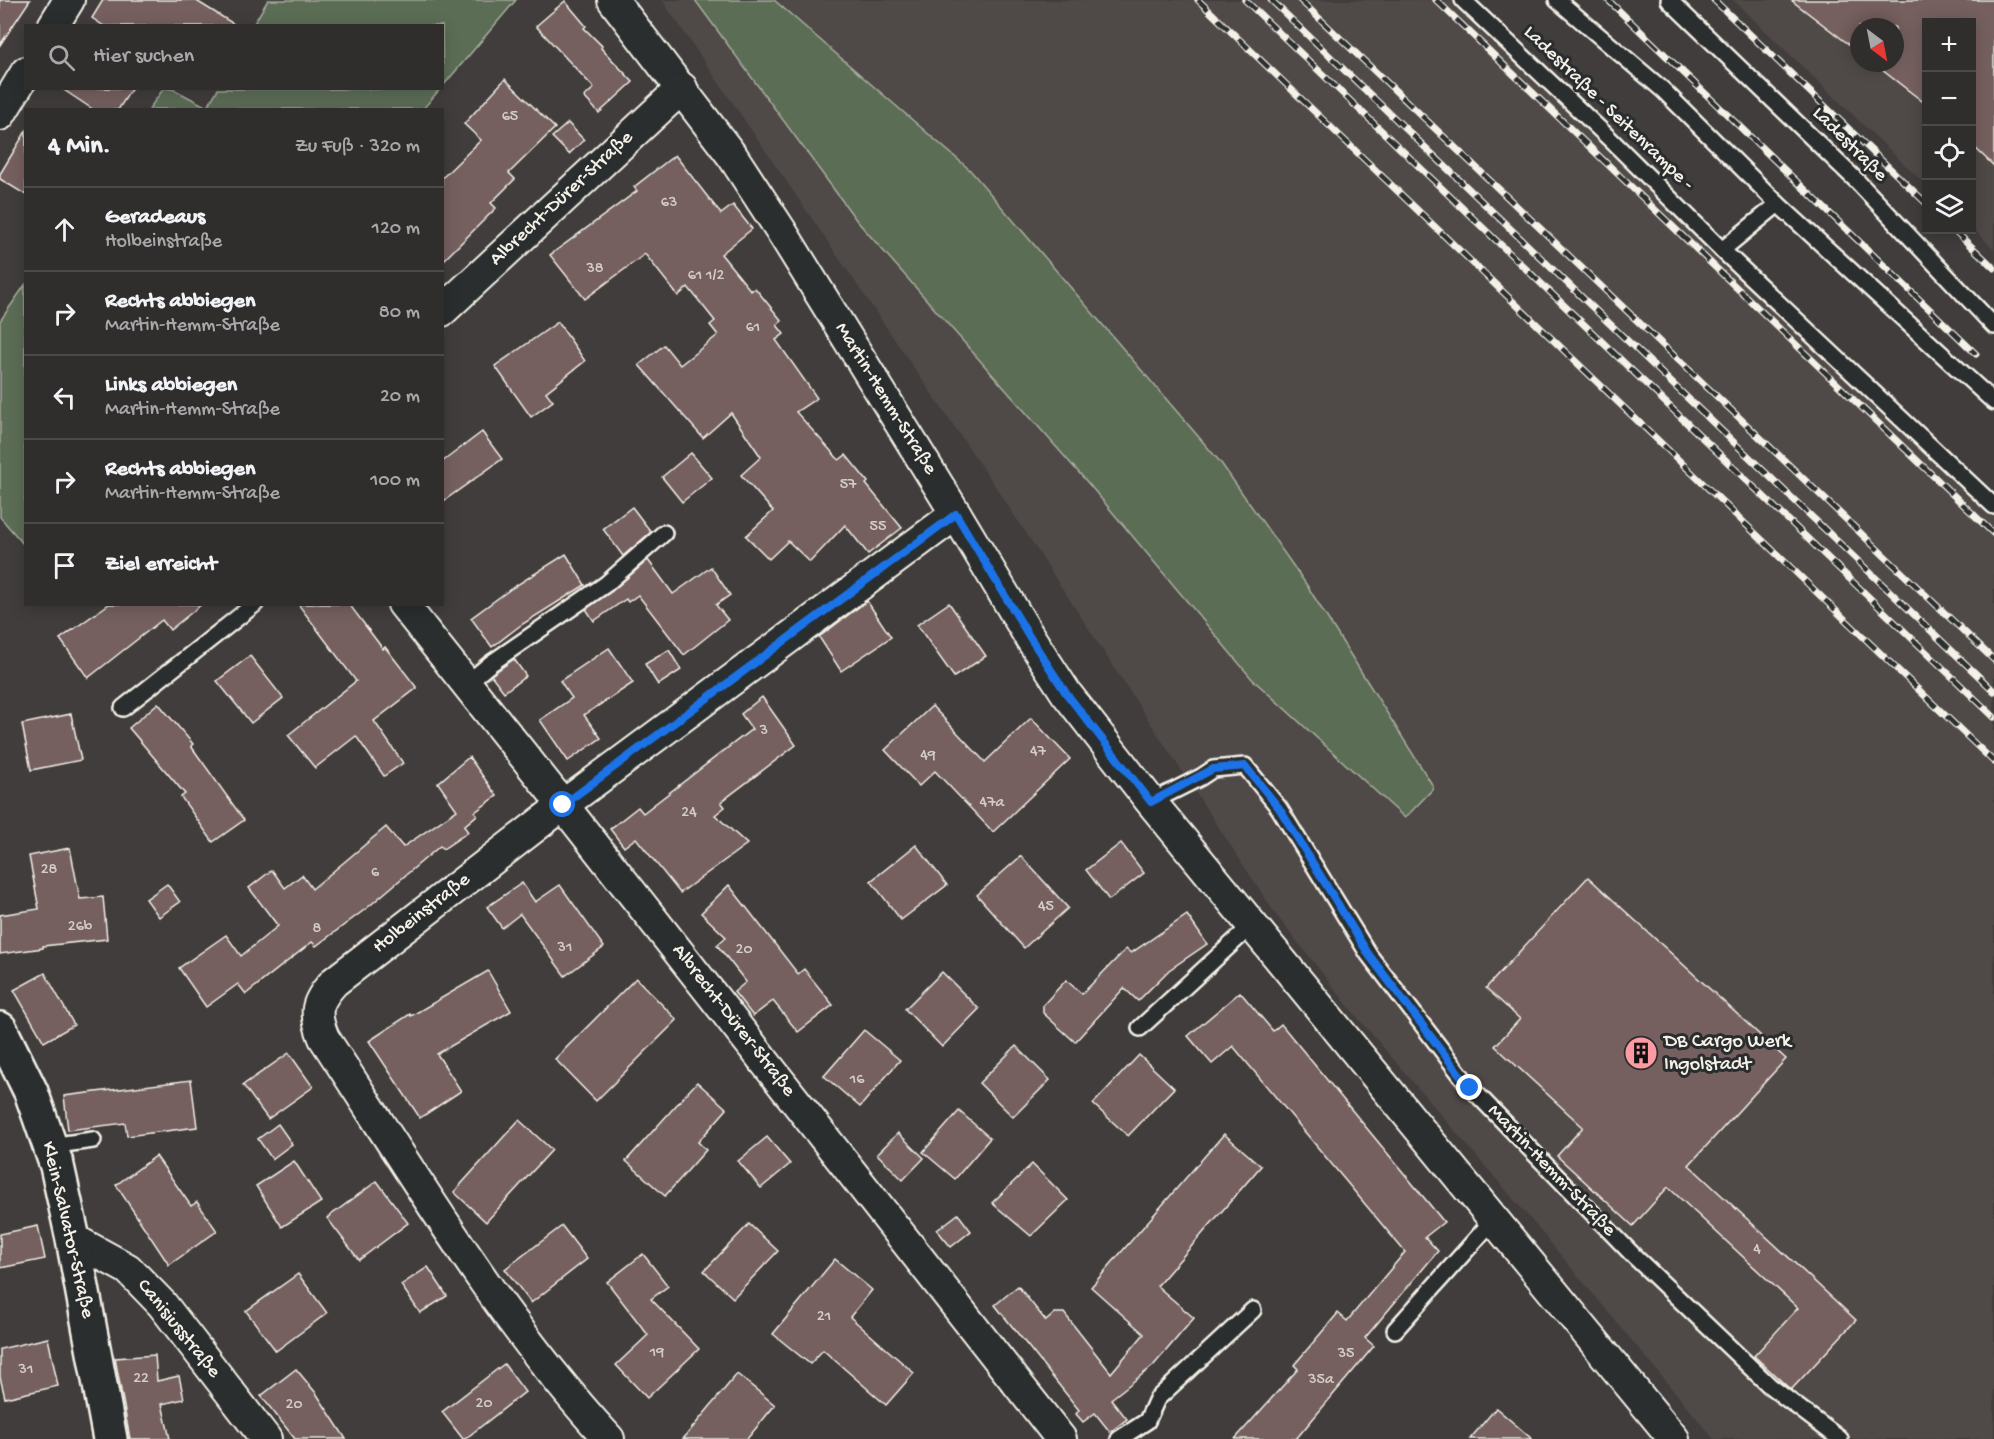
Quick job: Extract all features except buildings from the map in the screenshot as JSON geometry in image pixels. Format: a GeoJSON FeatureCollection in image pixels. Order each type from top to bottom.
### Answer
{"type":"FeatureCollection","features":[{"type":"Feature","properties":{"kind":"street"},"geometry":{"type":"LineString","coordinates":[[54,24],[69,0]]}},
{"type":"Feature","properties":{"kind":"street","name":"Martin-Hemm-Straße"},"geometry":{"type":"LineString","coordinates":[[612,0],[734,157],[1066,693],[1151,802],[1674,1439]]}},
{"type":"Feature","properties":{"kind":"street"},"geometry":{"type":"LineString","coordinates":[[0,115],[24,75]]}},
{"type":"Feature","properties":{"kind":"street","name":"Albrecht-Dürer-Straße"},"geometry":{"type":"LineString","coordinates":[[444,309],[682,88]]}},
{"type":"Feature","properties":{"kind":"street","name":"Holbeinstraße"},"geometry":{"type":"LineString","coordinates":[[609,1439],[548,1368],[465,1253],[324,1038],[317,1022],[317,1009],[322,995],[334,982],[563,805],[956,514]]}},
{"type":"Feature","properties":{"kind":"street","name":"Albrecht-Dürer-Straße"},"geometry":{"type":"LineString","coordinates":[[405,606],[1061,1439]]}},
{"type":"Feature","properties":{"kind":"street","name":"Klein-Salvator-Straße"},"geometry":{"type":"LineString","coordinates":[[0,1029],[31,1092],[57,1166],[110,1439]]}},
{"type":"Feature","properties":{"kind":"street","name":"Canisiusstraße"},"geometry":{"type":"LineString","coordinates":[[73,1239],[128,1269],[155,1297],[266,1439]]}},
{"type":"Feature","properties":{"kind":"lane","name":"Ladestraße - Seitenrampe -"},"geometry":{"type":"LineString","coordinates":[[1463,0],[1610,139],[1722,250]]}},
{"type":"Feature","properties":{"kind":"lane"},"geometry":{"type":"LineString","coordinates":[[1557,0],[1664,90],[1778,204],[1994,402]]}},
{"type":"Feature","properties":{"kind":"lane","name":"Ladestraße"},"geometry":{"type":"LineString","coordinates":[[1669,0],[1857,181],[1994,326]]}},
{"type":"Feature","properties":{"kind":"lane"},"geometry":{"type":"LineString","coordinates":[[1778,204],[1722,250],[1994,506]]}},
{"type":"Feature","properties":{"kind":"lane"},"geometry":{"type":"LineString","coordinates":[[466,684],[490,664],[606,584],[664,533]]}},
{"type":"Feature","properties":{"kind":"lane"},"geometry":{"type":"LineString","coordinates":[[123,708],[252,606]]}},
{"type":"Feature","properties":{"kind":"lane","name":"Martin-Hemm-Straße"},"geometry":{"type":"LineString","coordinates":[[1151,802],[1213,769],[1245,766],[1279,808],[1369,955],[1470,1088],[1634,1256],[1770,1386],[1840,1439]]}},
{"type":"Feature","properties":{"kind":"lane"},"geometry":{"type":"LineString","coordinates":[[1140,1028],[1252,925]]}},
{"type":"Feature","properties":{"kind":"lane"},"geometry":{"type":"LineString","coordinates":[[50,1146],[93,1140]]}},
{"type":"Feature","properties":{"kind":"lane"},"geometry":{"type":"LineString","coordinates":[[1395,1330],[1494,1219]]}},
{"type":"Feature","properties":{"kind":"lane"},"geometry":{"type":"LineString","coordinates":[[1119,1439],[1147,1421],[1157,1399],[1253,1310]]}},
{"type":"Feature","properties":{"kind":"shaded area"},"geometry":{"type":"Polygon","coordinates":[[[662,0],[1451,0],[1994,517],[1994,1439],[1714,1439],[1527,1215],[1357,1017],[1276,915],[997,489],[662,0]]]}},
{"type":"Feature","properties":{"kind":"shaded area"},"geometry":{"type":"Polygon","coordinates":[[[1733,0],[1994,0],[1994,249],[1976,232],[1976,18],[1922,18],[1922,181],[1733,0]]]}},
{"type":"Feature","properties":{"kind":"green space"},"geometry":{"type":"Polygon","coordinates":[[[268,0],[516,0],[444,85],[444,24],[254,24],[268,0]]]}},
{"type":"Feature","properties":{"kind":"green space"},"geometry":{"type":"Polygon","coordinates":[[[695,0],[774,0],[970,170],[1221,463],[1306,584],[1433,786],[1432,790],[1405,818],[1252,679],[1088,483],[857,221],[695,0]]]}},
{"type":"Feature","properties":{"kind":"green space"},"geometry":{"type":"Polygon","coordinates":[[[163,90],[175,90],[207,107],[217,90],[439,90],[424,108],[150,108],[163,90]]]}},
{"type":"Feature","properties":{"kind":"green space"},"geometry":{"type":"Polygon","coordinates":[[[24,286],[24,545],[0,517],[0,321],[24,286]]]}},
{"type":"Feature","properties":{"kind":"railway"},"geometry":{"type":"LineString","coordinates":[[1198,0],[1994,762]]}},
{"type":"Feature","properties":{"kind":"railway"},"geometry":{"type":"LineString","coordinates":[[1245,0],[1994,717]]}},
{"type":"Feature","properties":{"kind":"railway"},"geometry":{"type":"LineString","coordinates":[[1271,0],[1994,691]]}},
{"type":"Feature","properties":{"kind":"railway"},"geometry":{"type":"LineString","coordinates":[[1300,0],[1994,660]]}},
{"type":"Feature","properties":{"kind":"railway"},"geometry":{"type":"LineString","coordinates":[[1436,0],[1994,534]]}},
{"type":"Feature","properties":{"kind":"railway"},"geometry":{"type":"LineString","coordinates":[[1608,0],[1976,354]]}},
{"type":"Feature","properties":{"kind":"railway"},"geometry":{"type":"LineString","coordinates":[[1714,0],[1922,199]]}},
{"type":"Feature","properties":{"kind":"railway"},"geometry":{"type":"LineString","coordinates":[[1958,234],[1994,268]]}},
{"type":"Feature","properties":{"kind":"place","name":"DB Cargo Werk Ingolstadt"},"geometry":{"type":"Point","coordinates":[1641,1053]}},
{"type":"Feature","properties":{"kind":"route"},"geometry":{"type":"LineString","coordinates":[[563,805],[956,514],[1066,693],[1151,802],[1213,769],[1245,766],[1279,808],[1369,955],[1470,1088]]}}]}
